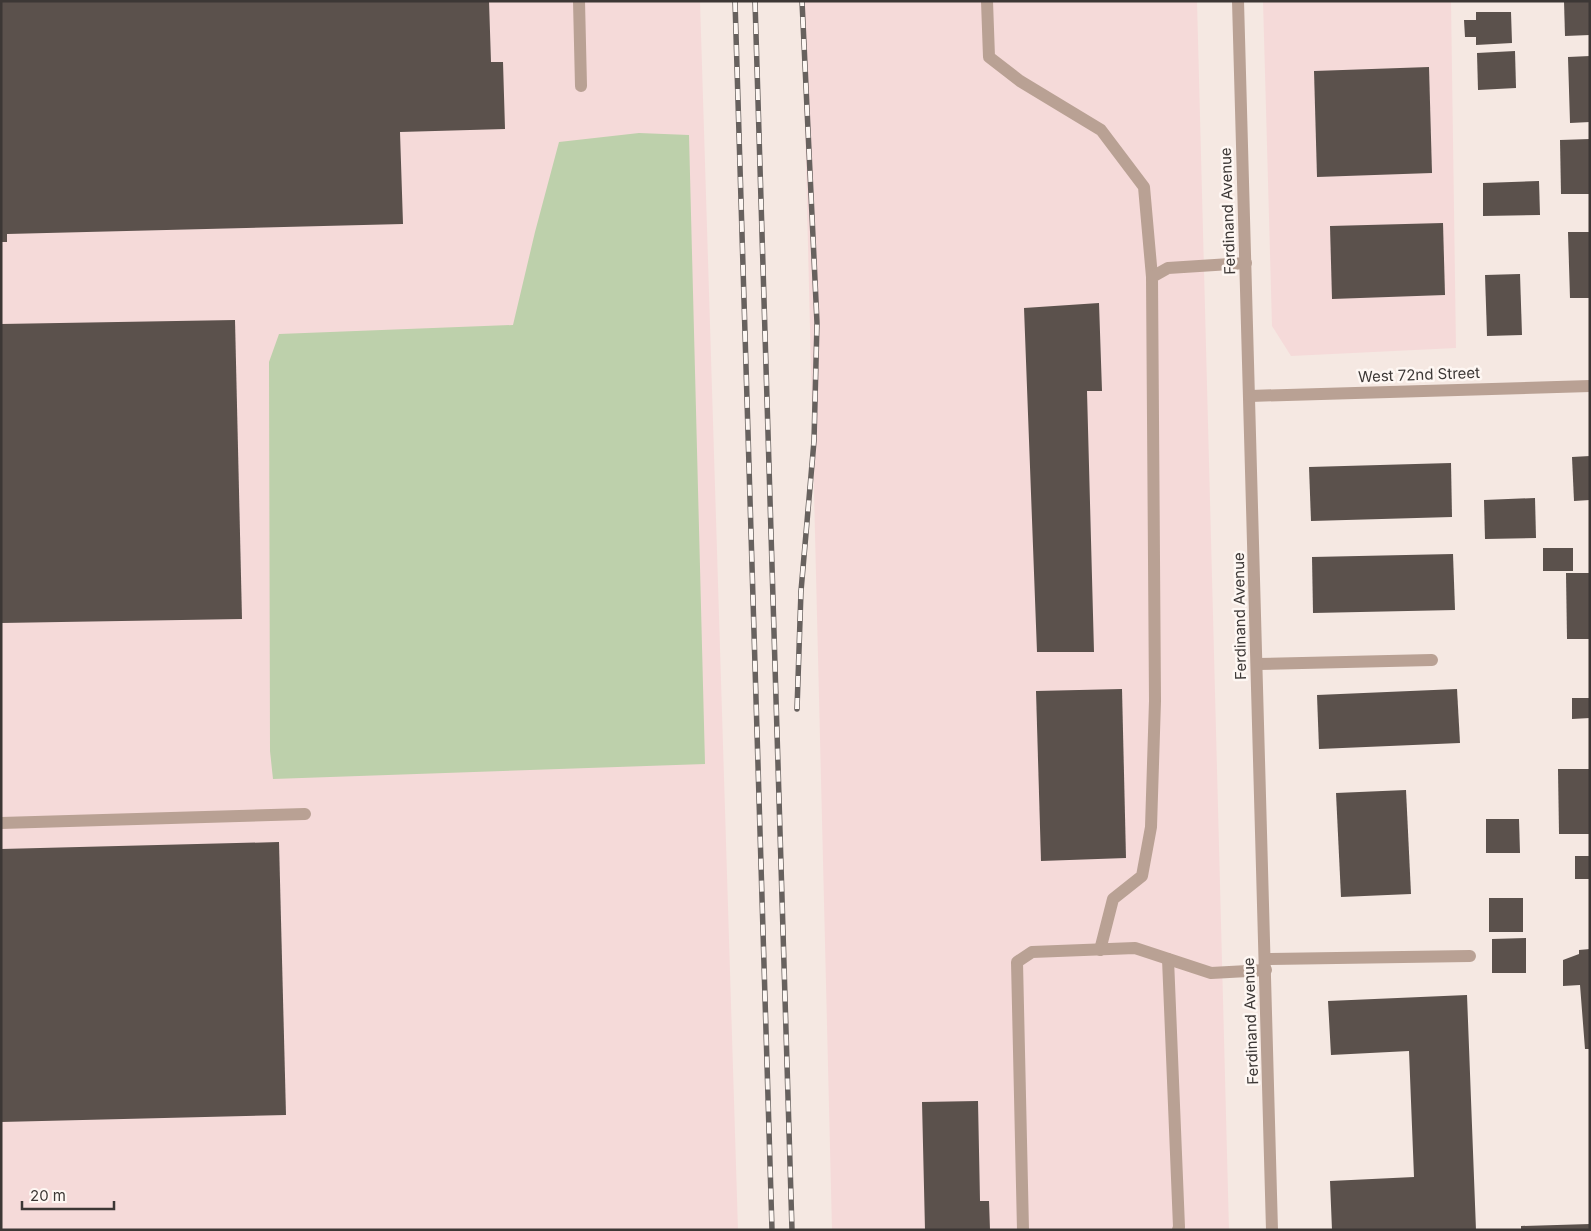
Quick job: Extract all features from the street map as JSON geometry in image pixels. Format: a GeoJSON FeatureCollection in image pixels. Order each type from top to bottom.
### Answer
{"type":"FeatureCollection","features":[{"type":"Feature","properties":{"kind":"street"},"geometry":{"type":"LineString","coordinates":[[579,1],[581,86]]}},
{"type":"Feature","properties":{"kind":"street"},"geometry":{"type":"LineString","coordinates":[[987,1],[989,57],[1020,81],[1101,130],[1144,187],[1152,277],[1155,701],[1151,827],[1142,876],[1113,899],[1100,950]]}},
{"type":"Feature","properties":{"kind":"street","name":"Ferdinand Avenue"},"geometry":{"type":"LineString","coordinates":[[1238,1],[1272,1230]]}},
{"type":"Feature","properties":{"kind":"street"},"geometry":{"type":"LineString","coordinates":[[1152,277],[1168,268],[1246,262]]}},
{"type":"Feature","properties":{"kind":"street","name":"West 72nd Street"},"geometry":{"type":"LineString","coordinates":[[1250,396],[1590,386]]}},
{"type":"Feature","properties":{"kind":"street"},"geometry":{"type":"LineString","coordinates":[[1257,664],[1432,660]]}},
{"type":"Feature","properties":{"kind":"street"},"geometry":{"type":"LineString","coordinates":[[1,823],[305,814]]}},
{"type":"Feature","properties":{"kind":"street"},"geometry":{"type":"LineString","coordinates":[[1023,1230],[1017,962],[1032,952],[1136,948],[1212,973],[1265,964],[1470,956]]}},
{"type":"Feature","properties":{"kind":"street"},"geometry":{"type":"LineString","coordinates":[[1168,959],[1178,1230]]}},
{"type":"Feature","properties":{"kind":"shaded area"},"geometry":{"type":"Polygon","coordinates":[[[1,1],[700,1],[738,1230],[1,1230],[1,1]]]}},
{"type":"Feature","properties":{"kind":"shaded area"},"geometry":{"type":"Polygon","coordinates":[[[802,1],[1197,1],[1229,1230],[832,1230],[802,1]]]}},
{"type":"Feature","properties":{"kind":"shaded area"},"geometry":{"type":"Polygon","coordinates":[[[1263,1],[1451,1],[1456,348],[1291,356],[1272,326],[1263,1]]]}},
{"type":"Feature","properties":{"kind":"green space"},"geometry":{"type":"Polygon","coordinates":[[[639,133],[689,135],[705,764],[273,779],[270,751],[269,362],[279,334],[513,325],[559,142],[639,133]]]}},
{"type":"Feature","properties":{"kind":"building"},"geometry":{"type":"Polygon","coordinates":[[[1,1],[489,1],[491,62],[503,62],[505,129],[400,132],[403,224],[7,234],[7,242],[1,242],[1,1]]]}},
{"type":"Feature","properties":{"kind":"building"},"geometry":{"type":"Polygon","coordinates":[[[1564,1],[1590,1],[1590,35],[1565,36],[1564,1]]]}},
{"type":"Feature","properties":{"kind":"building"},"geometry":{"type":"Polygon","coordinates":[[[1476,12],[1511,12],[1512,43],[1476,45],[1476,37],[1465,37],[1464,20],[1476,20],[1476,12]]]}},
{"type":"Feature","properties":{"kind":"building"},"geometry":{"type":"Polygon","coordinates":[[[1515,51],[1516,88],[1478,90],[1477,53],[1515,51]]]}},
{"type":"Feature","properties":{"kind":"building"},"geometry":{"type":"Polygon","coordinates":[[[1590,56],[1590,122],[1570,123],[1568,57],[1590,56]]]}},
{"type":"Feature","properties":{"kind":"building"},"geometry":{"type":"Polygon","coordinates":[[[1429,67],[1432,173],[1317,177],[1314,71],[1429,67]]]}},
{"type":"Feature","properties":{"kind":"building"},"geometry":{"type":"Polygon","coordinates":[[[1590,139],[1590,194],[1561,194],[1560,140],[1590,139]]]}},
{"type":"Feature","properties":{"kind":"building"},"geometry":{"type":"Polygon","coordinates":[[[1539,181],[1540,215],[1483,216],[1483,183],[1539,181]]]}},
{"type":"Feature","properties":{"kind":"building"},"geometry":{"type":"Polygon","coordinates":[[[1443,223],[1445,295],[1332,299],[1330,226],[1443,223]]]}},
{"type":"Feature","properties":{"kind":"building"},"geometry":{"type":"Polygon","coordinates":[[[1568,232],[1590,232],[1590,298],[1570,298],[1568,232]]]}},
{"type":"Feature","properties":{"kind":"building"},"geometry":{"type":"Polygon","coordinates":[[[1520,274],[1522,335],[1487,336],[1485,275],[1520,274]]]}},
{"type":"Feature","properties":{"kind":"building"},"geometry":{"type":"Polygon","coordinates":[[[1099,303],[1102,391],[1087,391],[1094,652],[1037,652],[1024,308],[1099,303]]]}},
{"type":"Feature","properties":{"kind":"building"},"geometry":{"type":"Polygon","coordinates":[[[235,320],[242,619],[1,623],[1,324],[235,320]]]}},
{"type":"Feature","properties":{"kind":"building"},"geometry":{"type":"Polygon","coordinates":[[[1590,456],[1590,500],[1574,501],[1572,457],[1590,456]]]}},
{"type":"Feature","properties":{"kind":"building"},"geometry":{"type":"Polygon","coordinates":[[[1451,463],[1452,517],[1311,521],[1309,467],[1451,463]]]}},
{"type":"Feature","properties":{"kind":"building"},"geometry":{"type":"Polygon","coordinates":[[[1535,498],[1536,538],[1485,539],[1484,500],[1535,498]]]}},
{"type":"Feature","properties":{"kind":"building"},"geometry":{"type":"Polygon","coordinates":[[[1543,548],[1573,548],[1573,571],[1543,571],[1543,548]]]}},
{"type":"Feature","properties":{"kind":"building"},"geometry":{"type":"Polygon","coordinates":[[[1453,554],[1455,610],[1313,613],[1312,557],[1453,554]]]}},
{"type":"Feature","properties":{"kind":"building"},"geometry":{"type":"Polygon","coordinates":[[[1566,573],[1590,573],[1590,639],[1567,639],[1566,573]]]}},
{"type":"Feature","properties":{"kind":"building"},"geometry":{"type":"Polygon","coordinates":[[[1122,689],[1126,858],[1041,861],[1036,691],[1122,689]]]}},
{"type":"Feature","properties":{"kind":"building"},"geometry":{"type":"Polygon","coordinates":[[[1457,689],[1460,743],[1319,749],[1317,695],[1457,689]]]}},
{"type":"Feature","properties":{"kind":"building"},"geometry":{"type":"Polygon","coordinates":[[[1572,698],[1590,698],[1590,718],[1572,719],[1572,698]]]}},
{"type":"Feature","properties":{"kind":"building"},"geometry":{"type":"Polygon","coordinates":[[[1558,769],[1590,769],[1590,834],[1559,834],[1558,769]]]}},
{"type":"Feature","properties":{"kind":"building"},"geometry":{"type":"Polygon","coordinates":[[[1406,790],[1411,894],[1341,897],[1336,793],[1406,790]]]}},
{"type":"Feature","properties":{"kind":"building"},"geometry":{"type":"Polygon","coordinates":[[[1486,819],[1519,819],[1520,853],[1486,853],[1486,819]]]}},
{"type":"Feature","properties":{"kind":"building"},"geometry":{"type":"Polygon","coordinates":[[[279,842],[286,1115],[1,1122],[1,849],[279,842]]]}},
{"type":"Feature","properties":{"kind":"building"},"geometry":{"type":"Polygon","coordinates":[[[1575,856],[1590,856],[1590,879],[1575,879],[1575,856]]]}},
{"type":"Feature","properties":{"kind":"building"},"geometry":{"type":"Polygon","coordinates":[[[1489,898],[1523,898],[1523,932],[1489,932],[1489,898]]]}},
{"type":"Feature","properties":{"kind":"building"},"geometry":{"type":"Polygon","coordinates":[[[1526,938],[1526,973],[1492,973],[1492,939],[1526,938]]]}},
{"type":"Feature","properties":{"kind":"building"},"geometry":{"type":"Polygon","coordinates":[[[1590,949],[1590,1049],[1585,1049],[1580,985],[1563,986],[1563,960],[1579,954],[1579,950],[1590,949]]]}},
{"type":"Feature","properties":{"kind":"building"},"geometry":{"type":"Polygon","coordinates":[[[1467,995],[1476,1230],[1332,1230],[1330,1181],[1414,1177],[1409,1051],[1331,1055],[1328,1001],[1467,995]]]}},
{"type":"Feature","properties":{"kind":"building"},"geometry":{"type":"Polygon","coordinates":[[[978,1101],[980,1201],[989,1201],[990,1230],[925,1230],[922,1102],[978,1101]]]}},
{"type":"Feature","properties":{"kind":"building"},"geometry":{"type":"Polygon","coordinates":[[[1590,1224],[1590,1230],[1521,1230],[1521,1226],[1590,1224]]]}},
{"type":"Feature","properties":{"kind":"railway"},"geometry":{"type":"LineString","coordinates":[[735,1],[772,1230]]}},
{"type":"Feature","properties":{"kind":"railway"},"geometry":{"type":"LineString","coordinates":[[755,1],[792,1230]]}},
{"type":"Feature","properties":{"kind":"railway"},"geometry":{"type":"LineString","coordinates":[[797,709],[801,591],[814,441],[817,323],[802,1]]}}]}
